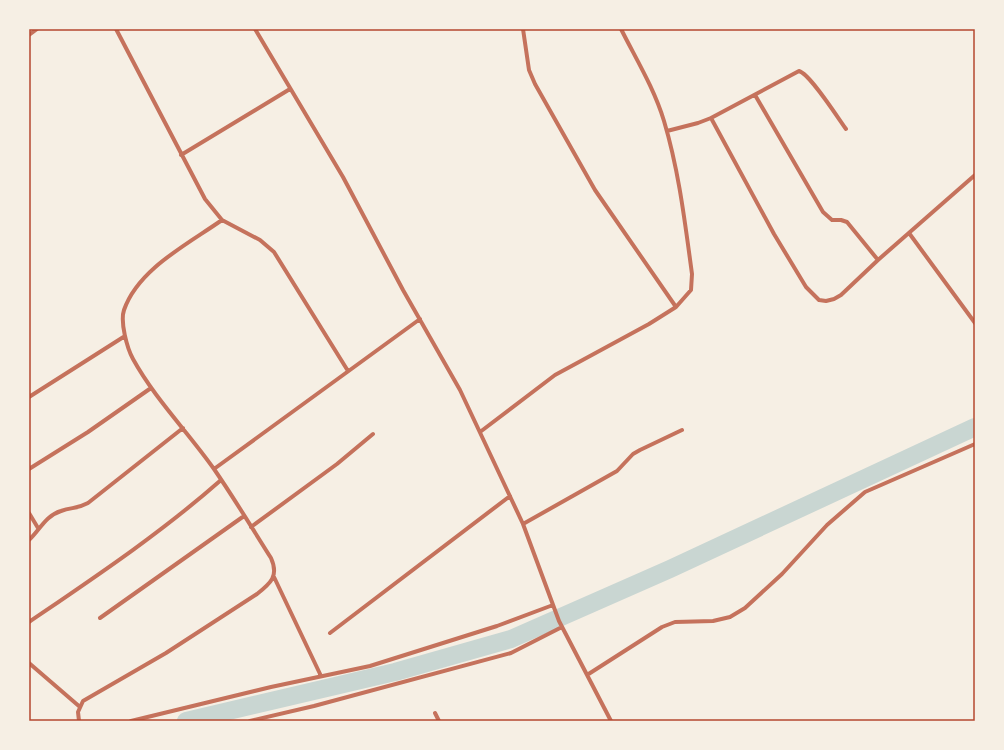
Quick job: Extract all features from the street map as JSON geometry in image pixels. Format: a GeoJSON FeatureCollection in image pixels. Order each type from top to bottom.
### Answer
{"type":"FeatureCollection","features":[{"type":"Feature","properties":{"kind":"street"},"geometry":{"type":"LineString","coordinates":[[29,35],[37,29]]}},
{"type":"Feature","properties":{"kind":"street"},"geometry":{"type":"LineString","coordinates":[[116,29],[205,199],[222,220],[260,240],[274,252],[348,371]]}},
{"type":"Feature","properties":{"kind":"street"},"geometry":{"type":"LineString","coordinates":[[255,29],[343,177],[460,390],[523,524],[559,621],[611,721]]}},
{"type":"Feature","properties":{"kind":"street"},"geometry":{"type":"LineString","coordinates":[[523,29],[529,70],[535,84],[595,190],[676,307]]}},
{"type":"Feature","properties":{"kind":"street"},"geometry":{"type":"LineString","coordinates":[[480,432],[555,375],[636,331],[676,307],[691,290],[692,274],[677,167],[667,131],[649,84],[621,29]]}},
{"type":"Feature","properties":{"kind":"street"},"geometry":{"type":"LineString","coordinates":[[667,131],[711,118],[799,71],[803,72],[812,82],[846,130]]}},
{"type":"Feature","properties":{"kind":"street"},"geometry":{"type":"LineString","coordinates":[[181,155],[290,89]]}},
{"type":"Feature","properties":{"kind":"street"},"geometry":{"type":"LineString","coordinates":[[755,95],[823,212],[832,220],[847,222],[878,260]]}},
{"type":"Feature","properties":{"kind":"street"},"geometry":{"type":"LineString","coordinates":[[711,118],[774,234],[813,296],[819,300],[826,301],[834,299],[975,175]]}},
{"type":"Feature","properties":{"kind":"street"},"geometry":{"type":"LineString","coordinates":[[222,220],[150,271],[134,289],[123,311],[125,336],[133,358],[151,388],[214,469],[271,558],[275,567],[274,577],[321,676]]}},
{"type":"Feature","properties":{"kind":"street"},"geometry":{"type":"LineString","coordinates":[[909,233],[975,323]]}},
{"type":"Feature","properties":{"kind":"street"},"geometry":{"type":"LineString","coordinates":[[214,469],[420,319]]}},
{"type":"Feature","properties":{"kind":"street"},"geometry":{"type":"LineString","coordinates":[[29,397],[125,336]]}},
{"type":"Feature","properties":{"kind":"street"},"geometry":{"type":"LineString","coordinates":[[29,469],[88,432],[151,388]]}},
{"type":"Feature","properties":{"kind":"street"},"geometry":{"type":"LineString","coordinates":[[29,540],[48,518],[60,511],[78,509],[88,503],[183,428]]}},
{"type":"Feature","properties":{"kind":"street"},"geometry":{"type":"LineString","coordinates":[[523,524],[617,471],[633,454],[682,430]]}},
{"type":"Feature","properties":{"kind":"street"},"geometry":{"type":"LineString","coordinates":[[251,527],[337,464],[373,434]]}},
{"type":"Feature","properties":{"kind":"street"},"geometry":{"type":"LineString","coordinates":[[587,675],[662,627],[675,622],[713,622],[730,617],[745,608],[782,574],[827,525],[865,492],[975,444]]}},
{"type":"Feature","properties":{"kind":"street"},"geometry":{"type":"LineString","coordinates":[[29,622],[150,538],[189,508],[221,480]]}},
{"type":"Feature","properties":{"kind":"street"},"geometry":{"type":"LineString","coordinates":[[330,634],[510,496]]}},
{"type":"Feature","properties":{"kind":"street"},"geometry":{"type":"LineString","coordinates":[[29,513],[38,528]]}},
{"type":"Feature","properties":{"kind":"street"},"geometry":{"type":"LineString","coordinates":[[100,618],[244,516]]}},
{"type":"Feature","properties":{"kind":"street"},"geometry":{"type":"LineString","coordinates":[[79,721],[78,712],[83,701],[166,652],[257,594],[268,585],[274,577]]}},
{"type":"Feature","properties":{"kind":"street"},"geometry":{"type":"LineString","coordinates":[[131,721],[321,676],[370,666],[497,626],[553,605]]}},
{"type":"Feature","properties":{"kind":"street"},"geometry":{"type":"LineString","coordinates":[[250,721],[314,706],[511,653],[562,627]]}},
{"type":"Feature","properties":{"kind":"street"},"geometry":{"type":"LineString","coordinates":[[29,663],[80,706]]}},
{"type":"Feature","properties":{"kind":"street"},"geometry":{"type":"LineString","coordinates":[[435,713],[439,721]]}},
{"type":"Feature","properties":{"kind":"waterway"},"geometry":{"type":"LineString","coordinates":[[186,721],[395,672],[511,639],[670,569],[975,427]]}}]}
